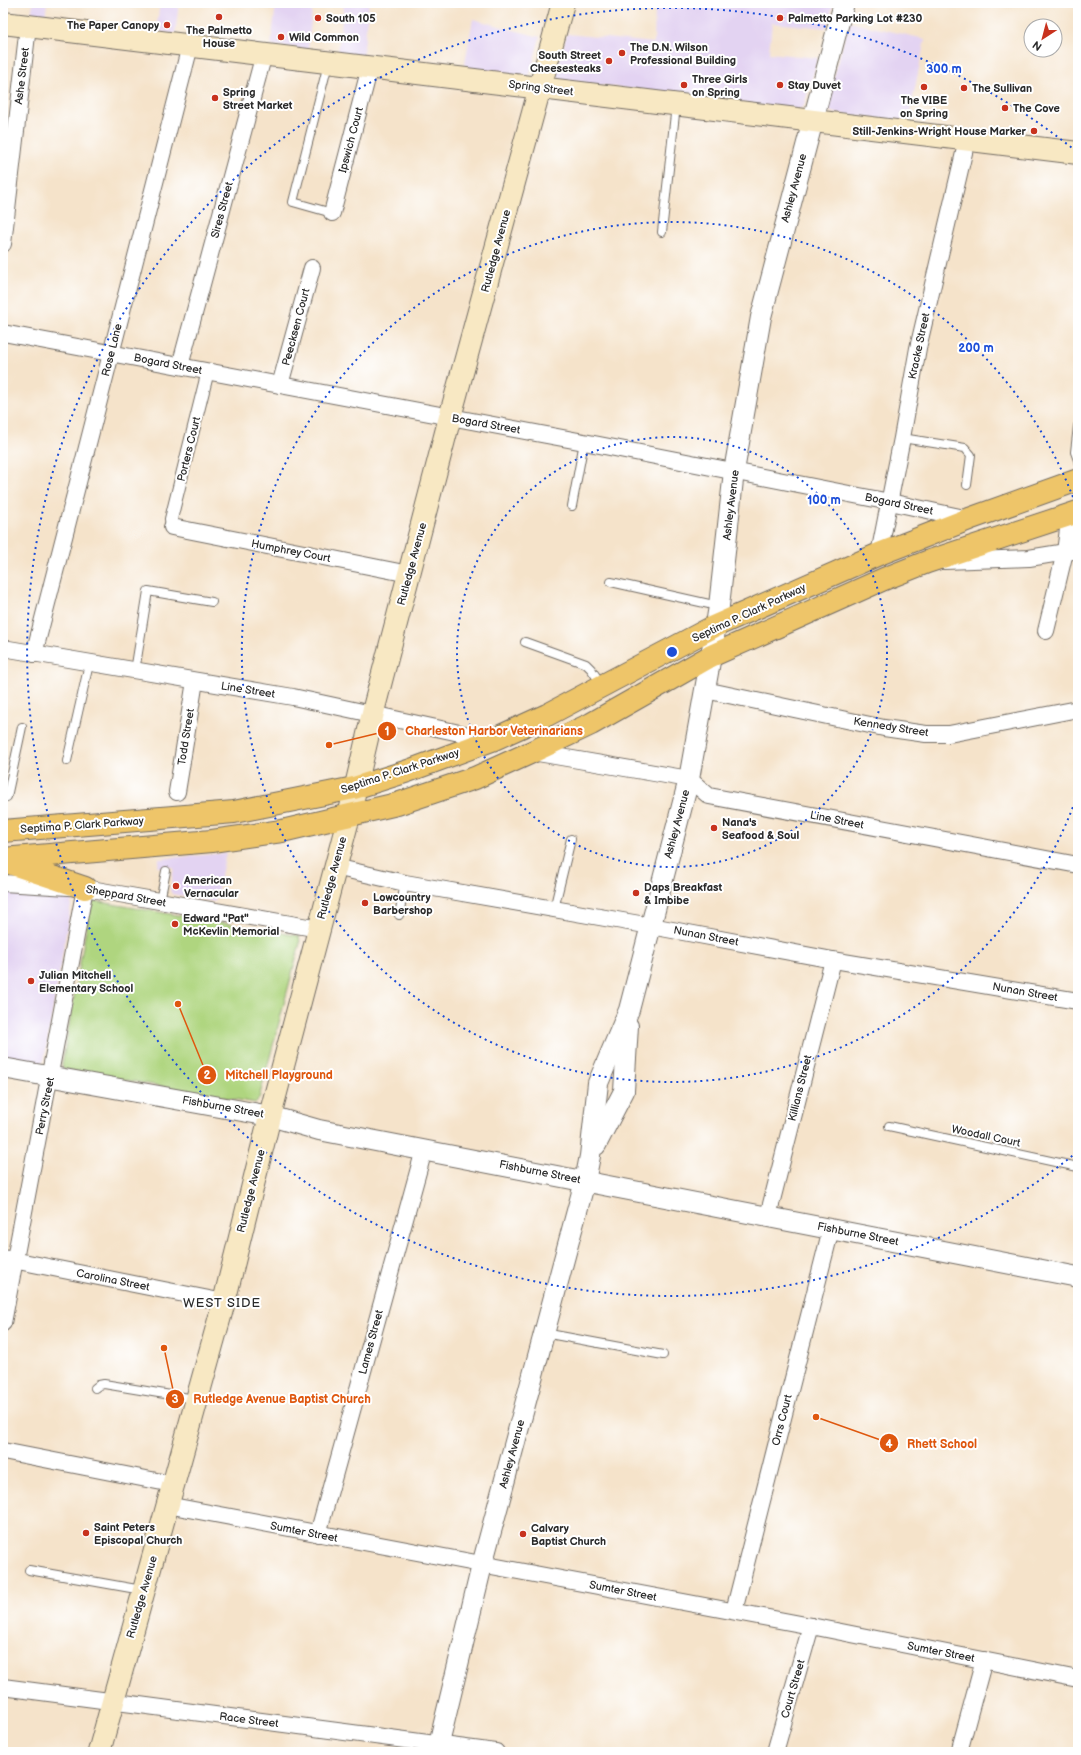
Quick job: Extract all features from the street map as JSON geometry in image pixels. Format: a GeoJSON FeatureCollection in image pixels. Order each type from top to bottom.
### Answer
{"type":"FeatureCollection","features":[{"type":"Feature","properties":{"kind":"highway","name":"Septima P. Clark Parkway"},"geometry":{"type":"LineString","coordinates":[[3,831],[234,812],[354,788],[451,756],[492,740],[547,715],[603,686],[717,616],[969,519],[1078,480]]}},
{"type":"Feature","properties":{"kind":"highway"},"geometry":{"type":"LineString","coordinates":[[3,860],[212,840],[282,831],[397,804],[475,778],[532,752],[591,724],[712,656],[877,582],[927,562],[1074,513]]}},
{"type":"Feature","properties":{"kind":"highway"},"geometry":{"type":"LineString","coordinates":[[3,860],[85,888]]}},
{"type":"Feature","properties":{"kind":"main road","name":"Rutledge Avenue"},"geometry":{"type":"LineString","coordinates":[[99,1752],[172,1484],[224,1302],[270,1116],[349,816],[354,788],[372,714],[450,418],[563,3]]}},
{"type":"Feature","properties":{"kind":"main road","name":"Spring Street"},"geometry":{"type":"LineString","coordinates":[[3,23],[1078,153]]}},
{"type":"Feature","properties":{"kind":"street","name":"Ashley Avenue"},"geometry":{"type":"LineString","coordinates":[[438,1748],[482,1565],[585,1181],[590,1156],[624,1091],[629,1010],[689,779],[704,690],[712,656],[734,471],[761,316],[844,3]]}},
{"type":"Feature","properties":{"kind":"street","name":"Ashe Street"},"geometry":{"type":"LineString","coordinates":[[3,244],[28,26]]}},
{"type":"Feature","properties":{"kind":"street","name":"Rose Lane"},"geometry":{"type":"LineString","coordinates":[[34,654],[190,46]]}},
{"type":"Feature","properties":{"kind":"street","name":"Sires Street"},"geometry":{"type":"LineString","coordinates":[[180,366],[264,54]]}},
{"type":"Feature","properties":{"kind":"street","name":"Ipswich Court"},"geometry":{"type":"LineString","coordinates":[[332,213],[370,67]]}},
{"type":"Feature","properties":{"kind":"street","name":"Kracke Street"},"geometry":{"type":"LineString","coordinates":[[879,554],[918,348],[967,140]]}},
{"type":"Feature","properties":{"kind":"street","name":"Peecksen Court"},"geometry":{"type":"LineString","coordinates":[[280,385],[312,268]]}},
{"type":"Feature","properties":{"kind":"street","name":"Bogard Street"},"geometry":{"type":"LineString","coordinates":[[3,333],[584,442],[969,519]]}},
{"type":"Feature","properties":{"kind":"street","name":"Porters Court"},"geometry":{"type":"LineString","coordinates":[[172,527],[171,519],[208,371]]}},
{"type":"Feature","properties":{"kind":"street"},"geometry":{"type":"LineString","coordinates":[[1046,631],[1071,551],[1074,513]]}},
{"type":"Feature","properties":{"kind":"street","name":"Humphrey Court"},"geometry":{"type":"LineString","coordinates":[[172,527],[409,574]]}},
{"type":"Feature","properties":{"kind":"street"},"geometry":{"type":"LineString","coordinates":[[927,562],[1030,558],[1071,551]]}},
{"type":"Feature","properties":{"kind":"street","name":"Line Street"},"geometry":{"type":"LineString","coordinates":[[3,648],[89,664],[293,697],[492,740]]}},
{"type":"Feature","properties":{"kind":"street","name":"Todd Street"},"geometry":{"type":"LineString","coordinates":[[177,792],[195,681]]}},
{"type":"Feature","properties":{"kind":"street","name":"Kennedy Street"},"geometry":{"type":"LineString","coordinates":[[704,690],[884,728],[926,734],[949,734],[1078,709]]}},
{"type":"Feature","properties":{"kind":"street"},"geometry":{"type":"LineString","coordinates":[[532,752],[689,779]]}},
{"type":"Feature","properties":{"kind":"street","name":"Line Street"},"geometry":{"type":"LineString","coordinates":[[689,779],[709,796],[1078,865]]}},
{"type":"Feature","properties":{"kind":"street","name":"Nunan Street"},"geometry":{"type":"LineString","coordinates":[[335,867],[405,883],[651,926],[833,960],[1078,1001]]}},
{"type":"Feature","properties":{"kind":"street","name":"Sheppard Street"},"geometry":{"type":"LineString","coordinates":[[3,883],[85,888],[319,929]]}},
{"type":"Feature","properties":{"kind":"street","name":"Perry Street"},"geometry":{"type":"LineString","coordinates":[[3,1323],[8,1259],[51,1076],[85,888]]}},
{"type":"Feature","properties":{"kind":"street","name":"Killians Street"},"geometry":{"type":"LineString","coordinates":[[768,1216],[833,960]]}},
{"type":"Feature","properties":{"kind":"street","name":"Fishburne Street"},"geometry":{"type":"LineString","coordinates":[[3,1068],[270,1116],[319,1130],[1078,1277]]}},
{"type":"Feature","properties":{"kind":"street","name":"Lames Street"},"geometry":{"type":"LineString","coordinates":[[318,1534],[424,1150]]}},
{"type":"Feature","properties":{"kind":"street","name":"Orrs Court"},"geometry":{"type":"LineString","coordinates":[[734,1611],[831,1229]]}},
{"type":"Feature","properties":{"kind":"street","name":"Carolina Street"},"geometry":{"type":"LineString","coordinates":[[8,1259],[224,1302]]}},
{"type":"Feature","properties":{"kind":"street"},"geometry":{"type":"LineString","coordinates":[[3,1451],[172,1484]]}},
{"type":"Feature","properties":{"kind":"street","name":"Sumter Street"},"geometry":{"type":"LineString","coordinates":[[167,1505],[734,1611],[1078,1679]]}},
{"type":"Feature","properties":{"kind":"street","name":"Court Street"},"geometry":{"type":"LineString","coordinates":[[775,1752],[811,1626]]}},
{"type":"Feature","properties":{"kind":"street"},"geometry":{"type":"LineString","coordinates":[[959,1752],[984,1660]]}},
{"type":"Feature","properties":{"kind":"street","name":"Race Street"},"geometry":{"type":"LineString","coordinates":[[3,1687],[438,1748],[496,1752]]}},
{"type":"Feature","properties":{"kind":"lane"},"geometry":{"type":"LineString","coordinates":[[328,62],[293,202],[332,213]]}},
{"type":"Feature","properties":{"kind":"lane"},"geometry":{"type":"LineString","coordinates":[[662,232],[676,105]]}},
{"type":"Feature","properties":{"kind":"lane"},"geometry":{"type":"LineString","coordinates":[[1078,426],[1075,452],[1078,460]]}},
{"type":"Feature","properties":{"kind":"lane"},"geometry":{"type":"LineString","coordinates":[[902,438],[965,448],[971,455],[967,485]]}},
{"type":"Feature","properties":{"kind":"lane"},"geometry":{"type":"LineString","coordinates":[[572,506],[584,442]]}},
{"type":"Feature","properties":{"kind":"lane"},"geometry":{"type":"LineString","coordinates":[[611,582],[717,616]]}},
{"type":"Feature","properties":{"kind":"lane"},"geometry":{"type":"LineString","coordinates":[[135,671],[148,591],[212,602]]}},
{"type":"Feature","properties":{"kind":"lane"},"geometry":{"type":"LineString","coordinates":[[525,642],[586,664],[592,669],[603,686]]}},
{"type":"Feature","properties":{"kind":"lane"},"geometry":{"type":"LineString","coordinates":[[68,761],[89,664]]}},
{"type":"Feature","properties":{"kind":"lane"},"geometry":{"type":"LineString","coordinates":[[3,798],[8,797],[22,727]]}},
{"type":"Feature","properties":{"kind":"lane"},"geometry":{"type":"LineString","coordinates":[[554,909],[571,839]]}},
{"type":"Feature","properties":{"kind":"lane"},"geometry":{"type":"LineString","coordinates":[[160,902],[166,871]]}},
{"type":"Feature","properties":{"kind":"lane"},"geometry":{"type":"LineString","coordinates":[[399,915],[405,883]]}},
{"type":"Feature","properties":{"kind":"lane","name":"Woodall Court"},"geometry":{"type":"LineString","coordinates":[[889,1126],[1078,1167]]}},
{"type":"Feature","properties":{"kind":"lane"},"geometry":{"type":"LineString","coordinates":[[544,1333],[663,1355]]}},
{"type":"Feature","properties":{"kind":"lane"},"geometry":{"type":"LineString","coordinates":[[96,1388],[98,1385],[104,1384],[196,1399]]}},
{"type":"Feature","properties":{"kind":"lane"},"geometry":{"type":"LineString","coordinates":[[29,1570],[143,1591]]}},
{"type":"Feature","properties":{"kind":"shaded area"},"geometry":{"type":"Polygon","coordinates":[[[33,3],[47,3],[45,18],[31,16],[33,3]]]}},
{"type":"Feature","properties":{"kind":"shaded area"},"geometry":{"type":"Polygon","coordinates":[[[160,3],[179,3],[175,34],[156,31],[160,3]]]}},
{"type":"Feature","properties":{"kind":"shaded area"},"geometry":{"type":"Polygon","coordinates":[[[276,3],[313,3],[308,50],[271,45],[276,3]]]}},
{"type":"Feature","properties":{"kind":"shaded area"},"geometry":{"type":"Polygon","coordinates":[[[344,3],[369,3],[363,56],[338,53],[344,3]]]}},
{"type":"Feature","properties":{"kind":"shaded area"},"geometry":{"type":"Polygon","coordinates":[[[619,3],[834,3],[826,28],[772,23],[769,53],[818,58],[803,107],[796,110],[561,80],[557,76],[556,72],[567,34],[654,43],[655,9],[619,3]]]}},
{"type":"Feature","properties":{"kind":"shaded area"},"geometry":{"type":"Polygon","coordinates":[[[473,19],[540,37],[530,74],[526,76],[464,68],[473,19]]]}},
{"type":"Feature","properties":{"kind":"shaded area"},"geometry":{"type":"Polygon","coordinates":[[[849,22],[925,39],[908,122],[834,113],[828,110],[826,106],[849,22]]]}},
{"type":"Feature","properties":{"kind":"shaded area"},"geometry":{"type":"Polygon","coordinates":[[[226,853],[215,902],[172,894],[170,890],[174,867],[158,867],[159,859],[226,853]]]}},
{"type":"Feature","properties":{"kind":"shaded area","name":"Julian Mitchell Elementary School"},"geometry":{"type":"Polygon","coordinates":[[[22,890],[67,894],[72,899],[44,1060],[40,1065],[3,1059],[3,892],[22,890]]]}},
{"type":"Feature","properties":{"kind":"green space"},"geometry":{"type":"Polygon","coordinates":[[[94,901],[299,936],[300,943],[259,1098],[256,1103],[63,1069],[62,1065],[90,907],[94,901]]]}},
{"type":"Feature","properties":{"kind":"place","name":"The Palmetto House"},"geometry":{"type":"Point","coordinates":[219,17]}},
{"type":"Feature","properties":{"kind":"place","name":"South 105"},"geometry":{"type":"Point","coordinates":[318,18]}},
{"type":"Feature","properties":{"kind":"place","name":"Palmetto Parking Lot #230"},"geometry":{"type":"Point","coordinates":[780,18]}},
{"type":"Feature","properties":{"kind":"place","name":"The Paper Canopy"},"geometry":{"type":"Point","coordinates":[167,25]}},
{"type":"Feature","properties":{"kind":"place","name":"Wild Common"},"geometry":{"type":"Point","coordinates":[281,37]}},
{"type":"Feature","properties":{"kind":"place","name":"The D.N. Wilson Professional Building"},"geometry":{"type":"Point","coordinates":[622,53]}},
{"type":"Feature","properties":{"kind":"place","name":"South Street Cheesesteaks"},"geometry":{"type":"Point","coordinates":[609,61]}},
{"type":"Feature","properties":{"kind":"place","name":"Three Girls on Spring"},"geometry":{"type":"Point","coordinates":[684,85]}},
{"type":"Feature","properties":{"kind":"place","name":"Stay Duvet"},"geometry":{"type":"Point","coordinates":[780,85]}},
{"type":"Feature","properties":{"kind":"place","name":"The VIBE on Spring"},"geometry":{"type":"Point","coordinates":[924,87]}},
{"type":"Feature","properties":{"kind":"place","name":"The Sullivan"},"geometry":{"type":"Point","coordinates":[964,88]}},
{"type":"Feature","properties":{"kind":"place","name":"Spring Street Market"},"geometry":{"type":"Point","coordinates":[215,98]}},
{"type":"Feature","properties":{"kind":"place","name":"The Cove"},"geometry":{"type":"Point","coordinates":[1005,108]}},
{"type":"Feature","properties":{"kind":"place","name":"Still-Jenkins-Wright House Marker"},"geometry":{"type":"Point","coordinates":[1034,131]}},
{"type":"Feature","properties":{"kind":"place","name":"Charleston Harbor Veterinarians"},"geometry":{"type":"Point","coordinates":[329,745]}},
{"type":"Feature","properties":{"kind":"place","name":"Nana's Seafood & Soul"},"geometry":{"type":"Point","coordinates":[714,828]}},
{"type":"Feature","properties":{"kind":"place","name":"American Vernacular"},"geometry":{"type":"Point","coordinates":[176,886]}},
{"type":"Feature","properties":{"kind":"place","name":"Daps Breakfast & Imbibe"},"geometry":{"type":"Point","coordinates":[636,893]}},
{"type":"Feature","properties":{"kind":"place","name":"Lowcountry Barbershop"},"geometry":{"type":"Point","coordinates":[365,903]}},
{"type":"Feature","properties":{"kind":"place","name":"Edward \"Pat\" McKevlin Memorial"},"geometry":{"type":"Point","coordinates":[175,924]}},
{"type":"Feature","properties":{"kind":"place","name":"Julian Mitchell Elementary School"},"geometry":{"type":"Point","coordinates":[31,981]}},
{"type":"Feature","properties":{"kind":"place","name":"Mitchell Playground"},"geometry":{"type":"Point","coordinates":[178,1004]}},
{"type":"Feature","properties":{"kind":"place","name":"Rutledge Avenue Baptist Church"},"geometry":{"type":"Point","coordinates":[164,1348]}},
{"type":"Feature","properties":{"kind":"place","name":"Rhett School"},"geometry":{"type":"Point","coordinates":[816,1417]}},
{"type":"Feature","properties":{"kind":"place","name":"Saint Peters Episcopal Church"},"geometry":{"type":"Point","coordinates":[86,1533]}},
{"type":"Feature","properties":{"kind":"place","name":"Calvary Baptist Church"},"geometry":{"type":"Point","coordinates":[523,1534]}},
{"type":"Feature","properties":{"kind":"district","name":"WEST SIDE"},"geometry":{"type":"Point","coordinates":[222,1303]}}]}
